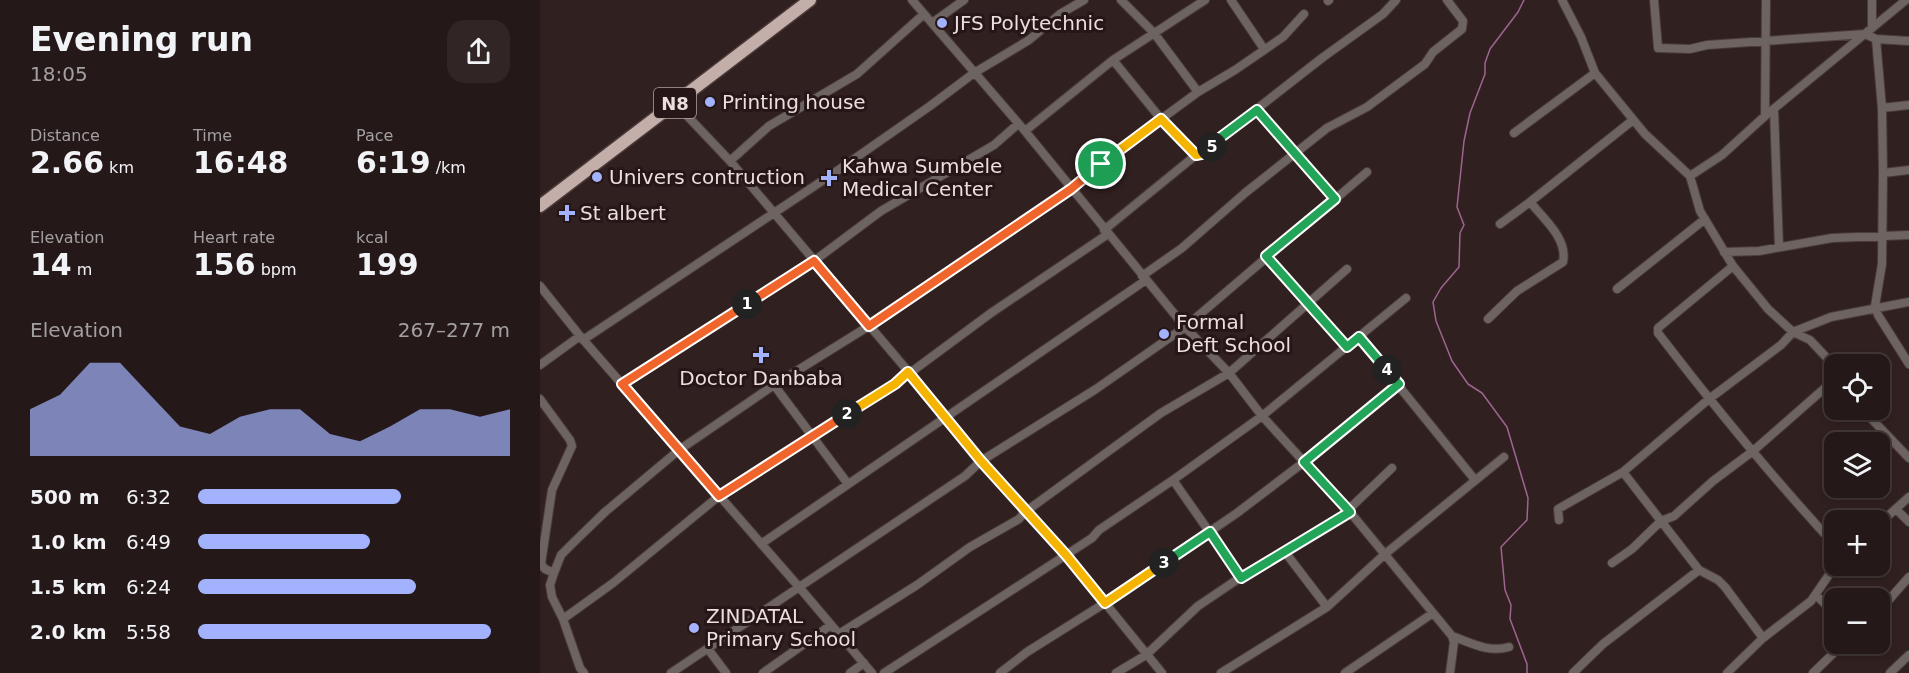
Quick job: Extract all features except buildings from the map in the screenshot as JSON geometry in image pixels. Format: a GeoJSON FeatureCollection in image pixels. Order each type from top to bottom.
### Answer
{"type":"FeatureCollection","features":[{"type":"Feature","properties":{"kind":"highway","name":"N8"},"geometry":{"type":"LineString","coordinates":[[540,206],[810,0]]}},
{"type":"Feature","properties":{"kind":"street"},"geometry":{"type":"LineString","coordinates":[[912,0],[1025,131],[1185,327],[1349,511],[1452,636],[1454,642],[1450,673]]}},
{"type":"Feature","properties":{"kind":"street"},"geometry":{"type":"LineString","coordinates":[[932,23],[964,0]]}},
{"type":"Feature","properties":{"kind":"street"},"geometry":{"type":"LineString","coordinates":[[540,365],[854,160],[974,73],[1029,40],[1060,14],[1084,0]]}},
{"type":"Feature","properties":{"kind":"street"},"geometry":{"type":"LineString","coordinates":[[1121,0],[1154,33],[1198,92]]}},
{"type":"Feature","properties":{"kind":"street"},"geometry":{"type":"LineString","coordinates":[[1025,131],[1113,60],[1205,0]]}},
{"type":"Feature","properties":{"kind":"street"},"geometry":{"type":"LineString","coordinates":[[1231,0],[1264,49]]}},
{"type":"Feature","properties":{"kind":"street"},"geometry":{"type":"LineString","coordinates":[[563,619],[613,584],[719,496],[895,384],[908,372],[1106,232],[1196,155],[1209,150],[1221,137],[1322,58],[1383,14],[1396,0]]}},
{"type":"Feature","properties":{"kind":"street"},"geometry":{"type":"LineString","coordinates":[[761,544],[1144,278],[1327,128],[1367,107],[1425,64],[1433,52],[1462,29],[1463,21],[1447,0]]}},
{"type":"Feature","properties":{"kind":"street"},"geometry":{"type":"LineString","coordinates":[[1562,0],[1595,73],[1633,120],[1690,176],[1705,219],[1733,266],[1761,302],[1781,322],[1810,340],[1824,355]]}},
{"type":"Feature","properties":{"kind":"street"},"geometry":{"type":"LineString","coordinates":[[1654,0],[1657,47],[1690,49],[1707,45],[1865,34],[1876,39],[1909,41]]}},
{"type":"Feature","properties":{"kind":"street"},"geometry":{"type":"LineString","coordinates":[[1765,116],[1767,0]]}},
{"type":"Feature","properties":{"kind":"street"},"geometry":{"type":"LineString","coordinates":[[1872,0],[1872,28]]}},
{"type":"Feature","properties":{"kind":"street"},"geometry":{"type":"LineString","coordinates":[[1690,176],[1722,155],[1765,116],[1906,0]]}},
{"type":"Feature","properties":{"kind":"street"},"geometry":{"type":"LineString","coordinates":[[730,161],[769,126],[857,74],[924,14]]}},
{"type":"Feature","properties":{"kind":"street"},"geometry":{"type":"LineString","coordinates":[[584,673],[552,597],[550,585],[561,555],[605,512],[679,450],[774,385],[869,326],[1071,189],[1108,158],[1198,92],[1283,37],[1305,14]]}},
{"type":"Feature","properties":{"kind":"street"},"geometry":{"type":"LineString","coordinates":[[1876,39],[1882,108],[1883,173],[1882,264],[1876,310],[1909,364]]}},
{"type":"Feature","properties":{"kind":"street"},"geometry":{"type":"LineString","coordinates":[[1113,60],[1161,119],[1196,155]]}},
{"type":"Feature","properties":{"kind":"street"},"geometry":{"type":"LineString","coordinates":[[1514,133],[1595,73]]}},
{"type":"Feature","properties":{"kind":"street"},"geometry":{"type":"LineString","coordinates":[[675,103],[730,161],[946,416],[981,461],[1066,555],[1162,673]]}},
{"type":"Feature","properties":{"kind":"street"},"geometry":{"type":"LineString","coordinates":[[1882,108],[1909,105]]}},
{"type":"Feature","properties":{"kind":"street"},"geometry":{"type":"LineString","coordinates":[[1257,110],[1335,199]]}},
{"type":"Feature","properties":{"kind":"street"},"geometry":{"type":"LineString","coordinates":[[1774,110],[1779,247]]}},
{"type":"Feature","properties":{"kind":"street"},"geometry":{"type":"LineString","coordinates":[[1500,224],[1633,120]]}},
{"type":"Feature","properties":{"kind":"street"},"geometry":{"type":"LineString","coordinates":[[622,384],[814,261],[881,211],[989,148],[1018,124]]}},
{"type":"Feature","properties":{"kind":"street"},"geometry":{"type":"LineString","coordinates":[[1883,173],[1909,170]]}},
{"type":"Feature","properties":{"kind":"street"},"geometry":{"type":"LineString","coordinates":[[671,673],[964,476],[981,461],[1096,389],[1185,327],[1367,172]]}},
{"type":"Feature","properties":{"kind":"street"},"geometry":{"type":"LineString","coordinates":[[1488,319],[1517,291],[1563,262],[1565,255],[1560,239],[1530,202]]}},
{"type":"Feature","properties":{"kind":"street"},"geometry":{"type":"LineString","coordinates":[[1617,289],[1705,219]]}},
{"type":"Feature","properties":{"kind":"street"},"geometry":{"type":"LineString","coordinates":[[1724,252],[1759,251],[1832,238],[1909,235]]}},
{"type":"Feature","properties":{"kind":"street"},"geometry":{"type":"LineString","coordinates":[[1266,256],[1347,347]]}},
{"type":"Feature","properties":{"kind":"street"},"geometry":{"type":"LineString","coordinates":[[1733,266],[1658,330],[1658,333],[1709,399],[1824,533]]}},
{"type":"Feature","properties":{"kind":"street"},"geometry":{"type":"LineString","coordinates":[[839,634],[918,585],[970,547],[1019,519],[1025,512],[1161,413],[1228,373],[1347,268]]}},
{"type":"Feature","properties":{"kind":"street"},"geometry":{"type":"LineString","coordinates":[[540,286],[581,338],[872,673]]}},
{"type":"Feature","properties":{"kind":"street"},"geometry":{"type":"LineString","coordinates":[[884,673],[1092,538],[1099,530],[1173,480],[1262,416],[1406,298]]}},
{"type":"Feature","properties":{"kind":"street"},"geometry":{"type":"LineString","coordinates":[[1559,520],[1558,509],[1623,472],[1709,399],[1781,345],[1794,332],[1831,317],[1909,302]]}},
{"type":"Feature","properties":{"kind":"street"},"geometry":{"type":"LineString","coordinates":[[1359,337],[1475,480]]}},
{"type":"Feature","properties":{"kind":"street"},"geometry":{"type":"LineString","coordinates":[[1000,673],[1027,652],[1210,532],[1304,462],[1399,384]]}},
{"type":"Feature","properties":{"kind":"street"},"geometry":{"type":"LineString","coordinates":[[774,385],[848,484]]}},
{"type":"Feature","properties":{"kind":"street"},"geometry":{"type":"LineString","coordinates":[[1612,563],[1632,549],[1661,521],[1674,516],[1719,475],[1753,451],[1824,389]]}},
{"type":"Feature","properties":{"kind":"street"},"geometry":{"type":"LineString","coordinates":[[540,399],[572,446],[552,490],[543,546],[541,564],[545,570],[554,573]]}},
{"type":"Feature","properties":{"kind":"street"},"geometry":{"type":"LineString","coordinates":[[1873,420],[1909,458]]}},
{"type":"Feature","properties":{"kind":"street"},"geometry":{"type":"LineString","coordinates":[[1221,673],[1327,607],[1385,554],[1504,457]]}},
{"type":"Feature","properties":{"kind":"street"},"geometry":{"type":"LineString","coordinates":[[1116,673],[1146,655],[1192,612],[1241,578],[1349,511],[1392,468]]}},
{"type":"Feature","properties":{"kind":"street"},"geometry":{"type":"LineString","coordinates":[[1623,472],[1699,570],[1718,580],[1725,587],[1764,638]]}},
{"type":"Feature","properties":{"kind":"street"},"geometry":{"type":"LineString","coordinates":[[1173,480],[1241,578]]}},
{"type":"Feature","properties":{"kind":"street"},"geometry":{"type":"LineString","coordinates":[[1890,514],[1909,497]]}},
{"type":"Feature","properties":{"kind":"street"},"geometry":{"type":"LineString","coordinates":[[1896,509],[1909,522]]}},
{"type":"Feature","properties":{"kind":"street"},"geometry":{"type":"LineString","coordinates":[[1286,552],[1327,607]]}},
{"type":"Feature","properties":{"kind":"street"},"geometry":{"type":"LineString","coordinates":[[1573,673],[1603,645],[1699,570]]}},
{"type":"Feature","properties":{"kind":"street"},"geometry":{"type":"LineString","coordinates":[[1727,673],[1764,638],[1816,595],[1828,576]]}},
{"type":"Feature","properties":{"kind":"street"},"geometry":{"type":"LineString","coordinates":[[1890,598],[1909,576]]}},
{"type":"Feature","properties":{"kind":"street"},"geometry":{"type":"LineString","coordinates":[[1816,595],[1824,603]]}},
{"type":"Feature","properties":{"kind":"street"},"geometry":{"type":"LineString","coordinates":[[1345,673],[1433,613]]}},
{"type":"Feature","properties":{"kind":"street"},"geometry":{"type":"LineString","coordinates":[[763,673],[831,625]]}},
{"type":"Feature","properties":{"kind":"street"},"geometry":{"type":"LineString","coordinates":[[1452,636],[1489,649],[1499,650],[1509,647]]}},
{"type":"Feature","properties":{"kind":"street"},"geometry":{"type":"LineString","coordinates":[[708,649],[726,673]]}},
{"type":"Feature","properties":{"kind":"street"},"geometry":{"type":"LineString","coordinates":[[1813,673],[1833,654]]}},
{"type":"Feature","properties":{"kind":"street"},"geometry":{"type":"LineString","coordinates":[[1890,673],[1909,655]]}},
{"type":"Feature","properties":{"kind":"street"},"geometry":{"type":"LineString","coordinates":[[850,673],[864,663]]}},
{"type":"Feature","properties":{"kind":"waterway"},"geometry":{"type":"LineString","coordinates":[[1524,0],[1518,12],[1490,49],[1485,63],[1485,74],[1470,113],[1464,141],[1457,207],[1464,225],[1460,233],[1459,267],[1441,288],[1433,302],[1436,321],[1452,361],[1468,384],[1482,393],[1507,427],[1528,498],[1527,520],[1501,547],[1505,590],[1511,605],[1510,619],[1527,664],[1527,673]]}},
{"type":"Feature","properties":{"kind":"place","name":"JFS Polytechnic"},"geometry":{"type":"Point","coordinates":[942,23]}},
{"type":"Feature","properties":{"kind":"place","name":"Printing house"},"geometry":{"type":"Point","coordinates":[710,102]}},
{"type":"Feature","properties":{"kind":"place","name":"Univers contruction"},"geometry":{"type":"Point","coordinates":[597,177]}},
{"type":"Feature","properties":{"kind":"place","name":"Kahwa Sumbele Medical Center"},"geometry":{"type":"Point","coordinates":[829,178]}},
{"type":"Feature","properties":{"kind":"place","name":"St albert"},"geometry":{"type":"Point","coordinates":[567,213]}},
{"type":"Feature","properties":{"kind":"place","name":"Formal Deft School"},"geometry":{"type":"Point","coordinates":[1164,334]}},
{"type":"Feature","properties":{"kind":"place","name":"Doctor Danbaba"},"geometry":{"type":"Point","coordinates":[761,355]}},
{"type":"Feature","properties":{"kind":"place","name":"ZINDATAL Primary School"},"geometry":{"type":"Point","coordinates":[694,628]}},
{"type":"Feature","properties":{"kind":"route"},"geometry":{"type":"LineString","coordinates":[[1257,110],[1335,199],[1266,256],[1347,347],[1359,337],[1399,384],[1304,462],[1350,512],[1241,578],[1210,532],[1105,603],[1066,555],[981,461],[908,372],[895,384],[719,496],[622,384],[814,261],[869,326],[1071,189],[1101,164],[1161,119],[1196,155],[1206,153],[1221,137],[1257,110]]}}]}
